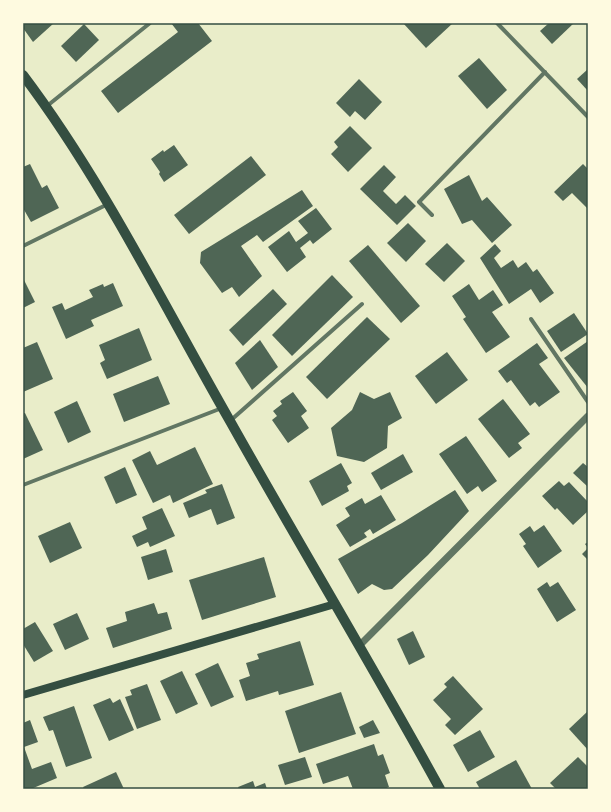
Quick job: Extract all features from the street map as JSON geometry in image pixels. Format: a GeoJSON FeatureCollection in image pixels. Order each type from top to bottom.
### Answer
{"type":"FeatureCollection","features":[{"type":"Feature","properties":{"kind":"main road"},"geometry":{"type":"LineString","coordinates":[[23,75],[47,106],[108,204],[222,408],[360,645],[440,789]]}},
{"type":"Feature","properties":{"kind":"main road"},"geometry":{"type":"LineString","coordinates":[[23,695],[335,604]]}},
{"type":"Feature","properties":{"kind":"street"},"geometry":{"type":"LineString","coordinates":[[47,106],[150,23]]}},
{"type":"Feature","properties":{"kind":"street"},"geometry":{"type":"LineString","coordinates":[[497,23],[588,117]]}},
{"type":"Feature","properties":{"kind":"street"},"geometry":{"type":"LineString","coordinates":[[432,215],[419,202],[545,72]]}},
{"type":"Feature","properties":{"kind":"street"},"geometry":{"type":"LineString","coordinates":[[23,246],[108,204]]}},
{"type":"Feature","properties":{"kind":"street"},"geometry":{"type":"LineString","coordinates":[[230,421],[362,304]]}},
{"type":"Feature","properties":{"kind":"street"},"geometry":{"type":"LineString","coordinates":[[531,319],[588,402]]}},
{"type":"Feature","properties":{"kind":"street"},"geometry":{"type":"LineString","coordinates":[[23,485],[222,408]]}},
{"type":"Feature","properties":{"kind":"street"},"geometry":{"type":"LineString","coordinates":[[360,645],[588,416]]}},
{"type":"Feature","properties":{"kind":"building"},"geometry":{"type":"Polygon","coordinates":[[[23,23],[54,23],[33,42],[23,28],[23,23]]]}},
{"type":"Feature","properties":{"kind":"building"},"geometry":{"type":"Polygon","coordinates":[[[171,23],[198,23],[212,41],[118,113],[101,91],[178,32],[171,23]]]}},
{"type":"Feature","properties":{"kind":"building"},"geometry":{"type":"Polygon","coordinates":[[[403,23],[453,23],[426,48],[403,23]]]}},
{"type":"Feature","properties":{"kind":"building"},"geometry":{"type":"Polygon","coordinates":[[[549,23],[574,23],[552,44],[540,31],[549,23]]]}},
{"type":"Feature","properties":{"kind":"building"},"geometry":{"type":"Polygon","coordinates":[[[84,24],[99,40],[76,62],[61,46],[84,24]]]}},
{"type":"Feature","properties":{"kind":"building"},"geometry":{"type":"Polygon","coordinates":[[[479,58],[507,90],[487,109],[458,76],[479,58]]]}},
{"type":"Feature","properties":{"kind":"building"},"geometry":{"type":"Polygon","coordinates":[[[588,69],[588,91],[577,79],[588,69]]]}},
{"type":"Feature","properties":{"kind":"building"},"geometry":{"type":"Polygon","coordinates":[[[359,79],[382,102],[365,120],[355,111],[350,117],[336,103],[359,79]]]}},
{"type":"Feature","properties":{"kind":"building"},"geometry":{"type":"Polygon","coordinates":[[[350,126],[372,148],[348,172],[331,154],[338,147],[334,142],[350,126]]]}},
{"type":"Feature","properties":{"kind":"building"},"geometry":{"type":"Polygon","coordinates":[[[174,145],[188,165],[164,182],[159,174],[160,172],[151,159],[163,150],[164,152],[174,145]]]}},
{"type":"Feature","properties":{"kind":"building"},"geometry":{"type":"Polygon","coordinates":[[[251,156],[266,175],[189,234],[174,215],[251,156]]]}},
{"type":"Feature","properties":{"kind":"building"},"geometry":{"type":"Polygon","coordinates":[[[30,164],[42,188],[47,185],[59,208],[31,222],[23,208],[23,167],[30,164]]]}},
{"type":"Feature","properties":{"kind":"building"},"geometry":{"type":"Polygon","coordinates":[[[583,164],[588,169],[587,208],[572,193],[563,201],[554,192],[583,164]]]}},
{"type":"Feature","properties":{"kind":"building"},"geometry":{"type":"Polygon","coordinates":[[[384,165],[396,177],[383,191],[396,204],[405,195],[416,206],[397,225],[360,189],[384,165]]]}},
{"type":"Feature","properties":{"kind":"building"},"geometry":{"type":"Polygon","coordinates":[[[469,175],[482,201],[487,197],[512,225],[492,243],[472,220],[462,224],[444,189],[469,175]]]}},
{"type":"Feature","properties":{"kind":"building"},"geometry":{"type":"Polygon","coordinates":[[[302,190],[313,206],[263,242],[257,235],[241,246],[262,276],[239,297],[232,287],[222,293],[200,263],[201,252],[302,190]]]}},
{"type":"Feature","properties":{"kind":"building"},"geometry":{"type":"Polygon","coordinates":[[[316,208],[332,229],[313,244],[310,240],[300,248],[306,257],[287,272],[268,247],[289,231],[296,242],[308,233],[298,221],[316,208]]]}},
{"type":"Feature","properties":{"kind":"building"},"geometry":{"type":"Polygon","coordinates":[[[408,223],[426,241],[406,262],[387,243],[408,223]]]}},
{"type":"Feature","properties":{"kind":"building"},"geometry":{"type":"Polygon","coordinates":[[[447,243],[465,261],[444,282],[425,264],[447,243]]]}},
{"type":"Feature","properties":{"kind":"building"},"geometry":{"type":"Polygon","coordinates":[[[495,244],[501,251],[494,258],[501,268],[513,260],[518,268],[526,262],[533,272],[537,269],[554,293],[540,303],[531,289],[509,304],[480,258],[495,244]]]}},
{"type":"Feature","properties":{"kind":"building"},"geometry":{"type":"Polygon","coordinates":[[[368,245],[420,306],[401,323],[349,261],[368,245]]]}},
{"type":"Feature","properties":{"kind":"building"},"geometry":{"type":"Polygon","coordinates":[[[332,275],[353,297],[292,356],[272,335],[332,275]]]}},
{"type":"Feature","properties":{"kind":"building"},"geometry":{"type":"Polygon","coordinates":[[[23,278],[35,302],[23,308],[23,278]]]}},
{"type":"Feature","properties":{"kind":"building"},"geometry":{"type":"Polygon","coordinates":[[[113,283],[123,306],[91,320],[94,326],[66,339],[52,307],[62,303],[65,310],[93,297],[89,290],[103,284],[104,287],[113,283]]]}},
{"type":"Feature","properties":{"kind":"building"},"geometry":{"type":"Polygon","coordinates":[[[469,284],[479,300],[493,290],[503,305],[492,312],[510,337],[486,353],[463,319],[466,317],[452,296],[469,284]]]}},
{"type":"Feature","properties":{"kind":"building"},"geometry":{"type":"Polygon","coordinates":[[[273,289],[287,304],[243,346],[229,330],[273,289]]]}},
{"type":"Feature","properties":{"kind":"building"},"geometry":{"type":"Polygon","coordinates":[[[574,313],[588,334],[561,352],[547,331],[574,313]]]}},
{"type":"Feature","properties":{"kind":"building"},"geometry":{"type":"Polygon","coordinates":[[[367,317],[390,339],[327,399],[306,377],[367,317]]]}},
{"type":"Feature","properties":{"kind":"building"},"geometry":{"type":"Polygon","coordinates":[[[139,328],[152,360],[107,379],[100,363],[105,360],[99,345],[139,328]]]}},
{"type":"Feature","properties":{"kind":"building"},"geometry":{"type":"Polygon","coordinates":[[[260,340],[278,367],[252,390],[235,363],[260,340]]]}},
{"type":"Feature","properties":{"kind":"building"},"geometry":{"type":"Polygon","coordinates":[[[588,341],[588,388],[564,358],[588,341]]]}},
{"type":"Feature","properties":{"kind":"building"},"geometry":{"type":"Polygon","coordinates":[[[37,342],[53,379],[23,392],[23,348],[37,342]]]}},
{"type":"Feature","properties":{"kind":"building"},"geometry":{"type":"Polygon","coordinates":[[[537,343],[548,358],[539,364],[560,392],[539,407],[535,402],[530,406],[511,380],[507,383],[498,371],[537,343]]]}},
{"type":"Feature","properties":{"kind":"building"},"geometry":{"type":"Polygon","coordinates":[[[447,352],[468,380],[436,404],[415,376],[447,352]]]}},
{"type":"Feature","properties":{"kind":"building"},"geometry":{"type":"Polygon","coordinates":[[[158,376],[170,404],[124,422],[113,394],[158,376]]]}},
{"type":"Feature","properties":{"kind":"building"},"geometry":{"type":"Polygon","coordinates":[[[293,392],[307,411],[301,416],[309,428],[288,443],[272,420],[277,416],[273,411],[282,404],[280,401],[293,392]]]}},
{"type":"Feature","properties":{"kind":"building"},"geometry":{"type":"Polygon","coordinates":[[[360,392],[374,399],[390,392],[402,418],[388,426],[387,448],[364,462],[337,456],[331,428],[352,410],[360,392]]]}},
{"type":"Feature","properties":{"kind":"building"},"geometry":{"type":"Polygon","coordinates":[[[503,399],[530,434],[518,443],[522,448],[509,458],[478,419],[503,399]]]}},
{"type":"Feature","properties":{"kind":"building"},"geometry":{"type":"Polygon","coordinates":[[[77,401],[91,432],[68,443],[54,412],[77,401]]]}},
{"type":"Feature","properties":{"kind":"building"},"geometry":{"type":"Polygon","coordinates":[[[23,413],[25,413],[43,450],[23,459],[23,413]]]}},
{"type":"Feature","properties":{"kind":"building"},"geometry":{"type":"Polygon","coordinates":[[[466,436],[497,481],[482,492],[478,486],[467,494],[439,454],[466,436]]]}},
{"type":"Feature","properties":{"kind":"building"},"geometry":{"type":"Polygon","coordinates":[[[195,447],[213,484],[173,503],[170,495],[153,503],[132,460],[150,451],[157,465],[195,447]]]}},
{"type":"Feature","properties":{"kind":"building"},"geometry":{"type":"Polygon","coordinates":[[[403,454],[413,472],[381,490],[371,473],[403,454]]]}},
{"type":"Feature","properties":{"kind":"building"},"geometry":{"type":"Polygon","coordinates":[[[341,463],[352,483],[347,486],[349,491],[322,506],[309,481],[341,463]]]}},
{"type":"Feature","properties":{"kind":"building"},"geometry":{"type":"Polygon","coordinates":[[[583,463],[588,467],[588,487],[573,473],[583,463]]]}},
{"type":"Feature","properties":{"kind":"building"},"geometry":{"type":"Polygon","coordinates":[[[125,467],[137,495],[116,504],[104,477],[125,467]]]}},
{"type":"Feature","properties":{"kind":"building"},"geometry":{"type":"Polygon","coordinates":[[[559,481],[564,486],[569,482],[588,502],[588,511],[573,525],[557,508],[555,510],[542,496],[559,481]]]}},
{"type":"Feature","properties":{"kind":"building"},"geometry":{"type":"Polygon","coordinates":[[[222,484],[235,518],[217,525],[211,509],[189,518],[183,503],[207,493],[205,490],[222,484]]]}},
{"type":"Feature","properties":{"kind":"building"},"geometry":{"type":"Polygon","coordinates":[[[455,490],[469,511],[428,555],[392,589],[384,590],[372,584],[358,594],[338,559],[402,523],[455,490]]]}},
{"type":"Feature","properties":{"kind":"building"},"geometry":{"type":"Polygon","coordinates":[[[381,495],[396,520],[373,534],[370,529],[364,533],[367,537],[350,547],[336,525],[350,516],[345,508],[362,498],[365,504],[381,495]]]}},
{"type":"Feature","properties":{"kind":"building"},"geometry":{"type":"Polygon","coordinates":[[[162,508],[175,536],[150,547],[148,542],[137,547],[132,536],[147,529],[142,517],[162,508]]]}},
{"type":"Feature","properties":{"kind":"building"},"geometry":{"type":"Polygon","coordinates":[[[70,522],[82,548],[50,563],[38,536],[70,522]]]}},
{"type":"Feature","properties":{"kind":"building"},"geometry":{"type":"Polygon","coordinates":[[[544,525],[562,551],[538,568],[523,546],[526,544],[519,534],[530,526],[534,532],[544,525]]]}},
{"type":"Feature","properties":{"kind":"building"},"geometry":{"type":"Polygon","coordinates":[[[588,548],[588,560],[582,554],[588,548]]]}},
{"type":"Feature","properties":{"kind":"building"},"geometry":{"type":"Polygon","coordinates":[[[166,549],[173,572],[148,580],[141,557],[166,549]]]}},
{"type":"Feature","properties":{"kind":"building"},"geometry":{"type":"Polygon","coordinates":[[[264,557],[276,597],[202,620],[189,580],[264,557]]]}},
{"type":"Feature","properties":{"kind":"building"},"geometry":{"type":"Polygon","coordinates":[[[547,582],[550,587],[558,582],[576,610],[557,622],[537,589],[547,582]]]}},
{"type":"Feature","properties":{"kind":"building"},"geometry":{"type":"Polygon","coordinates":[[[154,603],[158,614],[167,612],[172,629],[113,648],[106,628],[127,621],[125,612],[154,603]]]}},
{"type":"Feature","properties":{"kind":"building"},"geometry":{"type":"Polygon","coordinates":[[[77,613],[89,639],[65,650],[53,624],[77,613]]]}},
{"type":"Feature","properties":{"kind":"building"},"geometry":{"type":"Polygon","coordinates":[[[35,622],[53,651],[34,662],[23,644],[23,629],[35,622]]]}},
{"type":"Feature","properties":{"kind":"building"},"geometry":{"type":"Polygon","coordinates":[[[413,631],[425,657],[409,665],[397,639],[413,631]]]}},
{"type":"Feature","properties":{"kind":"building"},"geometry":{"type":"Polygon","coordinates":[[[300,641],[314,685],[279,695],[278,691],[246,701],[239,680],[250,676],[246,663],[259,659],[257,654],[300,641]]]}},
{"type":"Feature","properties":{"kind":"building"},"geometry":{"type":"Polygon","coordinates":[[[218,663],[234,697],[211,707],[195,674],[218,663]]]}},
{"type":"Feature","properties":{"kind":"building"},"geometry":{"type":"Polygon","coordinates":[[[182,671],[198,704],[176,714],[160,681],[182,671]]]}},
{"type":"Feature","properties":{"kind":"building"},"geometry":{"type":"Polygon","coordinates":[[[453,676],[483,709],[455,735],[445,725],[451,719],[433,700],[447,687],[444,684],[453,676]]]}},
{"type":"Feature","properties":{"kind":"building"},"geometry":{"type":"Polygon","coordinates":[[[147,684],[161,720],[137,729],[125,697],[132,695],[130,690],[147,684]]]}},
{"type":"Feature","properties":{"kind":"building"},"geometry":{"type":"Polygon","coordinates":[[[341,692],[356,734],[299,753],[285,711],[341,692]]]}},
{"type":"Feature","properties":{"kind":"building"},"geometry":{"type":"Polygon","coordinates":[[[110,698],[113,703],[120,699],[134,730],[109,741],[93,705],[110,698]]]}},
{"type":"Feature","properties":{"kind":"building"},"geometry":{"type":"Polygon","coordinates":[[[74,706],[92,758],[66,767],[53,730],[49,731],[43,717],[74,706]]]}},
{"type":"Feature","properties":{"kind":"building"},"geometry":{"type":"Polygon","coordinates":[[[588,711],[588,750],[569,729],[588,711]]]}},
{"type":"Feature","properties":{"kind":"building"},"geometry":{"type":"Polygon","coordinates":[[[30,720],[38,742],[24,747],[32,769],[51,762],[57,778],[31,789],[23,789],[23,723],[30,720]]]}},
{"type":"Feature","properties":{"kind":"building"},"geometry":{"type":"Polygon","coordinates":[[[373,720],[380,733],[364,738],[359,727],[373,720]]]}},
{"type":"Feature","properties":{"kind":"building"},"geometry":{"type":"Polygon","coordinates":[[[480,730],[495,757],[468,772],[453,745],[480,730]]]}},
{"type":"Feature","properties":{"kind":"building"},"geometry":{"type":"Polygon","coordinates":[[[374,744],[378,756],[383,754],[390,773],[385,775],[389,787],[384,789],[353,789],[348,776],[323,784],[316,764],[374,744]]]}},
{"type":"Feature","properties":{"kind":"building"},"geometry":{"type":"Polygon","coordinates":[[[305,757],[312,777],[285,785],[278,765],[305,757]]]}},
{"type":"Feature","properties":{"kind":"building"},"geometry":{"type":"Polygon","coordinates":[[[578,757],[588,767],[588,789],[556,789],[550,783],[578,757]]]}},
{"type":"Feature","properties":{"kind":"building"},"geometry":{"type":"Polygon","coordinates":[[[516,760],[532,789],[480,789],[476,782],[516,760]]]}},
{"type":"Feature","properties":{"kind":"building"},"geometry":{"type":"Polygon","coordinates":[[[116,772],[124,789],[84,789],[83,787],[116,772]]]}},
{"type":"Feature","properties":{"kind":"building"},"geometry":{"type":"Polygon","coordinates":[[[253,781],[255,787],[265,783],[267,789],[239,789],[238,787],[253,781]]]}}]}
